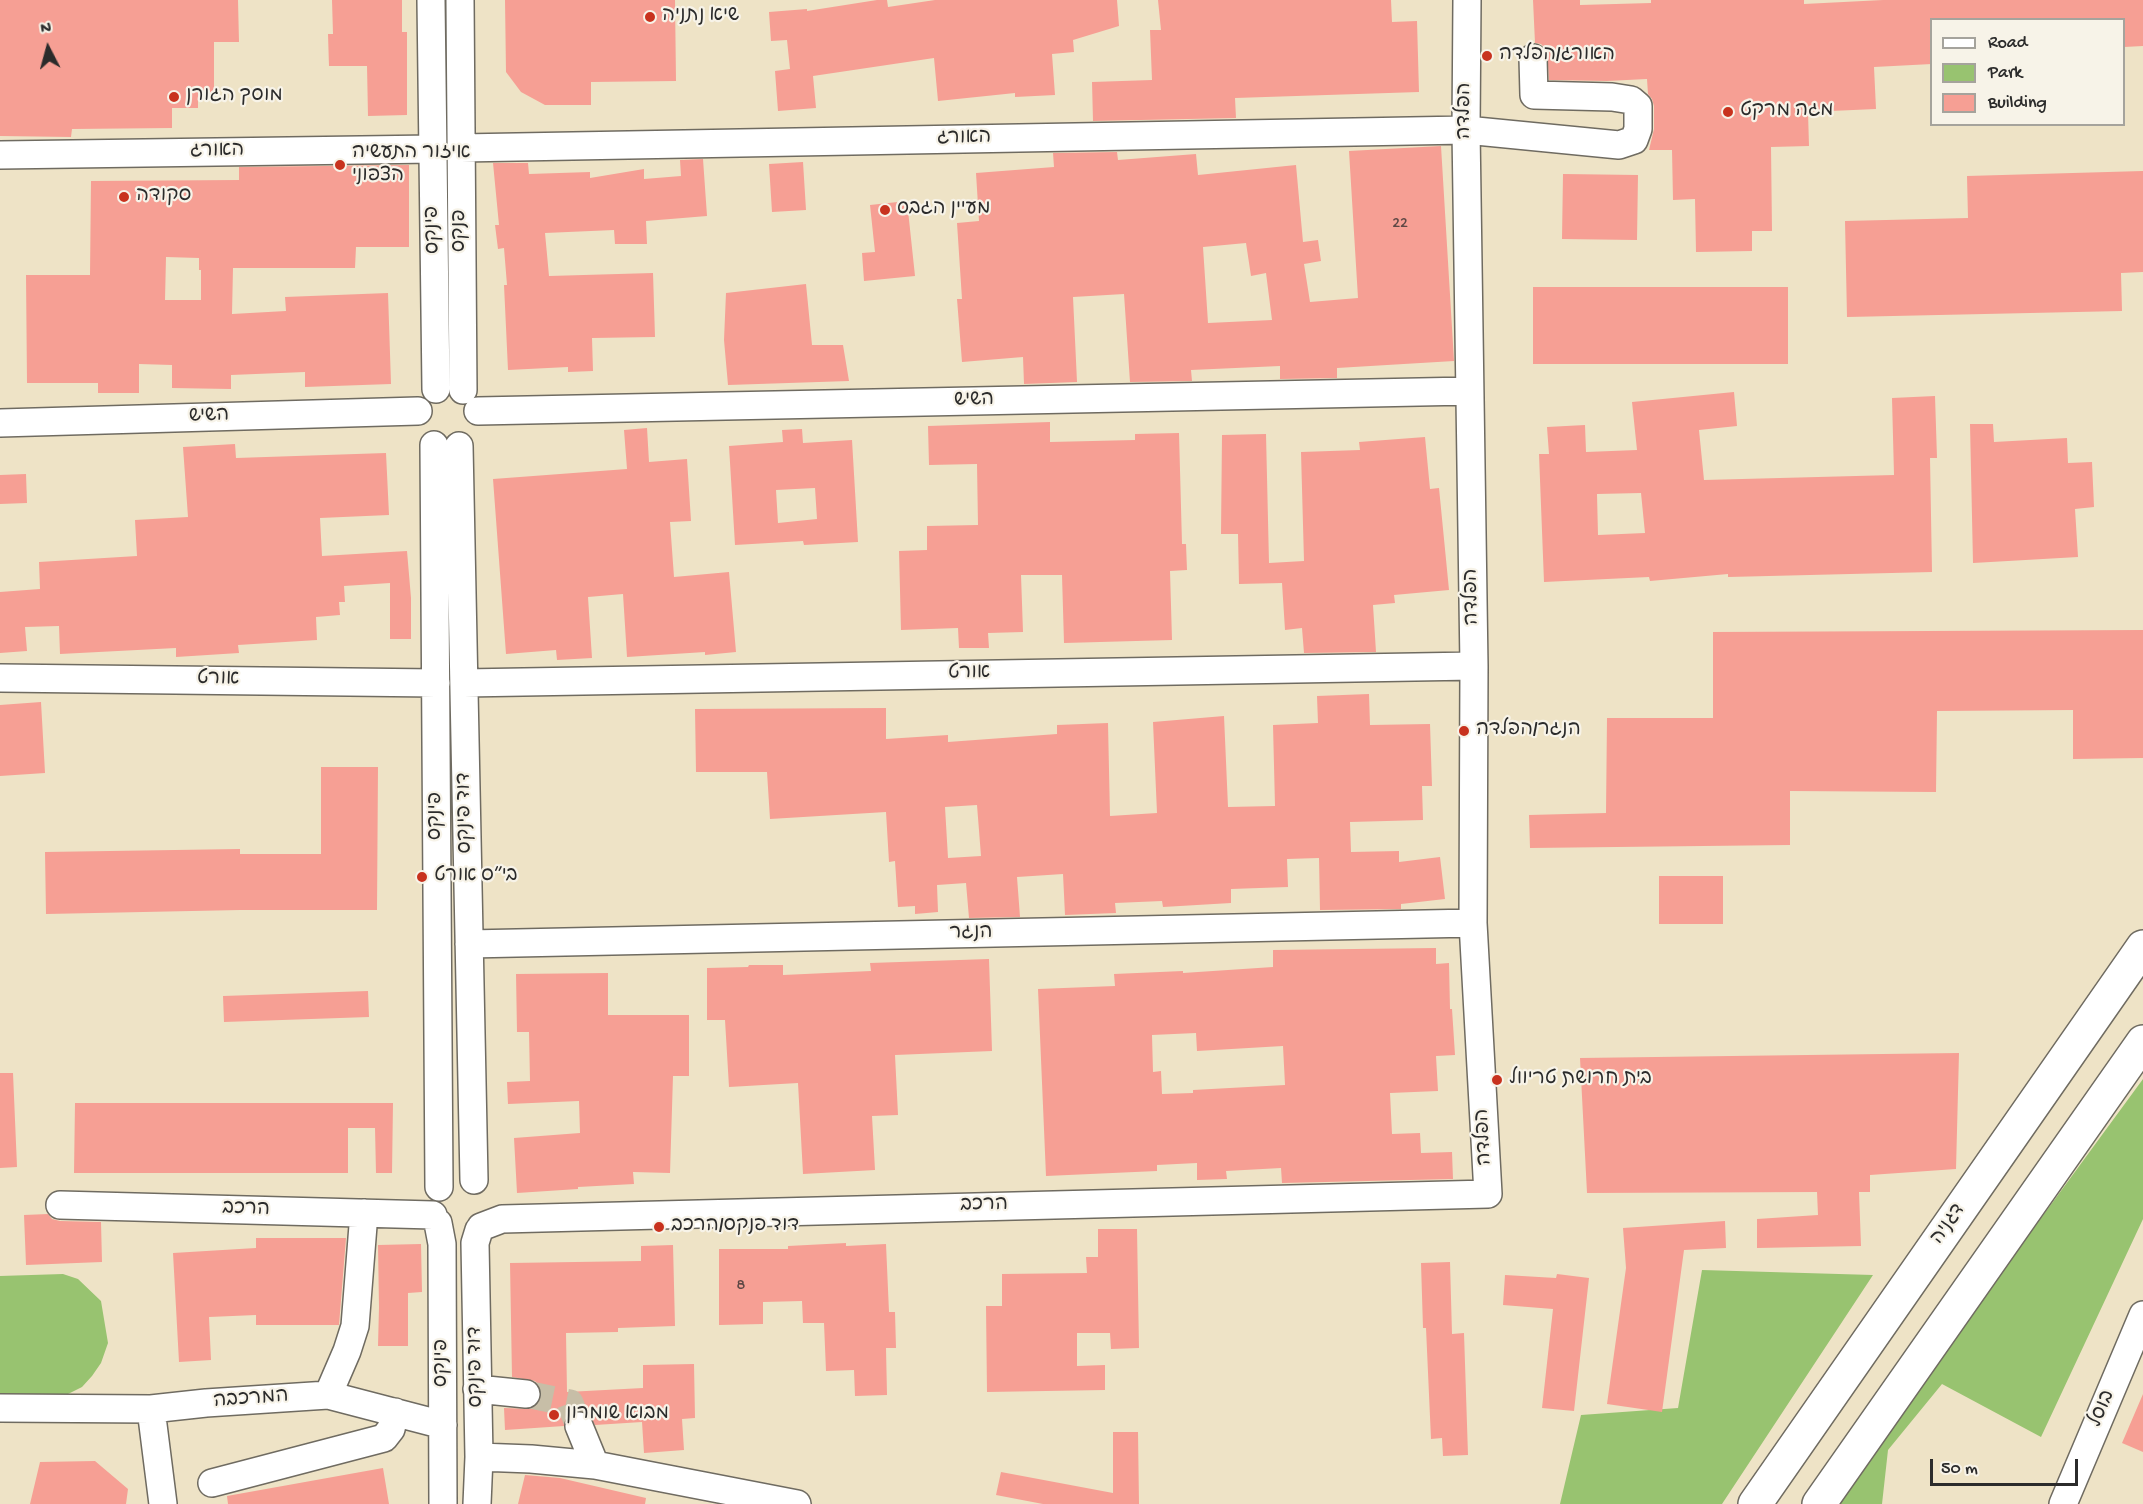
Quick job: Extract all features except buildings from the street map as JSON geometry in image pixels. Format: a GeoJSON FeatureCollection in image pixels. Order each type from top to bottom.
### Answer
{"type":"FeatureCollection","features":[{"type":"Feature","properties":{"kind":"main road","name":"דגניה"},"geometry":{"type":"LineString","coordinates":[[1755,1504],[2143,947]]}},
{"type":"Feature","properties":{"kind":"main road"},"geometry":{"type":"LineString","coordinates":[[1819,1504],[2143,1042]]}},
{"type":"Feature","properties":{"kind":"street","name":"פינקס"},"geometry":{"type":"LineString","coordinates":[[431,0],[433,149],[459,397]]}},
{"type":"Feature","properties":{"kind":"street","name":"פנקס"},"geometry":{"type":"LineString","coordinates":[[459,397],[460,0]]}},
{"type":"Feature","properties":{"kind":"street","name":"הפלדה"},"geometry":{"type":"LineString","coordinates":[[1467,0],[1466,130],[1474,666],[1473,923],[1488,1194]]}},
{"type":"Feature","properties":{"kind":"street"},"geometry":{"type":"LineString","coordinates":[[1533,58],[1533,136]]}},
{"type":"Feature","properties":{"kind":"street","name":"האורג"},"geometry":{"type":"LineString","coordinates":[[461,148],[1466,130],[1619,145],[1634,140],[1638,129],[1638,106],[1631,100],[1612,97],[1534,95]]}},
{"type":"Feature","properties":{"kind":"street","name":"האורג"},"geometry":{"type":"LineString","coordinates":[[0,155],[433,149]]}},
{"type":"Feature","properties":{"kind":"street","name":"השיש"},"geometry":{"type":"LineString","coordinates":[[459,397],[1469,390]]}},
{"type":"Feature","properties":{"kind":"street"},"geometry":{"type":"LineString","coordinates":[[427,394],[459,397],[478,422],[475,432],[468,441],[447,446],[427,440],[420,432],[417,422],[420,403],[427,394]]}},
{"type":"Feature","properties":{"kind":"street","name":"השיש"},"geometry":{"type":"LineString","coordinates":[[0,423],[417,411]]}},
{"type":"Feature","properties":{"kind":"street","name":"פינקס"},"geometry":{"type":"LineString","coordinates":[[439,1187],[436,683],[447,446]]}},
{"type":"Feature","properties":{"kind":"street","name":"דוד פינקס"},"geometry":{"type":"LineString","coordinates":[[447,446],[464,682],[474,1180]]}},
{"type":"Feature","properties":{"kind":"street","name":"אורט"},"geometry":{"type":"LineString","coordinates":[[464,682],[1474,666]]}},
{"type":"Feature","properties":{"kind":"street","name":"אורט"},"geometry":{"type":"LineString","coordinates":[[0,678],[436,683]]}},
{"type":"Feature","properties":{"kind":"street","name":"הנגר"},"geometry":{"type":"LineString","coordinates":[[469,944],[1473,923]]}},
{"type":"Feature","properties":{"kind":"street"},"geometry":{"type":"LineString","coordinates":[[455,1178],[474,1180],[481,1185],[490,1200],[489,1216],[480,1228],[463,1235],[444,1230],[435,1219],[432,1205],[439,1187],[455,1178]]}},
{"type":"Feature","properties":{"kind":"street","name":"הרכב"},"geometry":{"type":"LineString","coordinates":[[480,1228],[502,1219],[1488,1194]]}},
{"type":"Feature","properties":{"kind":"street","name":"הרכב"},"geometry":{"type":"LineString","coordinates":[[60,1205],[364,1213],[435,1219]]}},
{"type":"Feature","properties":{"kind":"street"},"geometry":{"type":"LineString","coordinates":[[328,1395],[355,1326],[364,1213]]}},
{"type":"Feature","properties":{"kind":"street","name":"פינקס"},"geometry":{"type":"LineString","coordinates":[[435,1219],[442,1244],[443,1504]]}},
{"type":"Feature","properties":{"kind":"street","name":"דוד פינקס"},"geometry":{"type":"LineString","coordinates":[[477,1504],[475,1243],[480,1228]]}},
{"type":"Feature","properties":{"kind":"street","name":"בוסל"},"geometry":{"type":"LineString","coordinates":[[2063,1504],[2143,1315]]}},
{"type":"Feature","properties":{"kind":"street"},"geometry":{"type":"LineString","coordinates":[[477,1389],[526,1394]]}},
{"type":"Feature","properties":{"kind":"street","name":"המרכבה"},"geometry":{"type":"LineString","coordinates":[[0,1408],[151,1409],[328,1395],[443,1425]]}},
{"type":"Feature","properties":{"kind":"street"},"geometry":{"type":"LineString","coordinates":[[151,1409],[163,1504]]}},
{"type":"Feature","properties":{"kind":"street"},"geometry":{"type":"LineString","coordinates":[[212,1483],[384,1438],[391,1430],[395,1412]]}},
{"type":"Feature","properties":{"kind":"street"},"geometry":{"type":"LineString","coordinates":[[579,1426],[595,1465]]}},
{"type":"Feature","properties":{"kind":"street"},"geometry":{"type":"LineString","coordinates":[[478,1457],[531,1458],[595,1465],[797,1504]]}},
{"type":"Feature","properties":{"kind":"green space"},"geometry":{"type":"Polygon","coordinates":[[[2143,1079],[2143,1219],[2041,1437],[1942,1384],[1888,1450],[1882,1504],[1835,1504],[1907,1401],[2143,1079]]]}},
{"type":"Feature","properties":{"kind":"green space"},"geometry":{"type":"Polygon","coordinates":[[[1702,1270],[1873,1275],[1722,1504],[1560,1504],[1581,1415],[1678,1408],[1702,1270]]]}},
{"type":"Feature","properties":{"kind":"green space"},"geometry":{"type":"Polygon","coordinates":[[[63,1274],[78,1279],[101,1301],[108,1343],[101,1363],[82,1387],[68,1394],[0,1396],[0,1276],[63,1274]]]}},
{"type":"Feature","properties":{"kind":"tunnel"},"geometry":{"type":"LineString","coordinates":[[526,1394],[570,1403],[579,1426]]}},
{"type":"Feature","properties":{"kind":"place","name":"שיא נתניה"},"geometry":{"type":"Point","coordinates":[650,17]}},
{"type":"Feature","properties":{"kind":"place","name":"האורג/הפלדה"},"geometry":{"type":"Point","coordinates":[1487,56]}},
{"type":"Feature","properties":{"kind":"place","name":"מוסך הגורן"},"geometry":{"type":"Point","coordinates":[174,97]}},
{"type":"Feature","properties":{"kind":"place","name":"מגה מרקט"},"geometry":{"type":"Point","coordinates":[1728,112]}},
{"type":"Feature","properties":{"kind":"place","name":"איזור התעשיה הצפוני"},"geometry":{"type":"Point","coordinates":[340,165]}},
{"type":"Feature","properties":{"kind":"place","name":"סקודה"},"geometry":{"type":"Point","coordinates":[124,197]}},
{"type":"Feature","properties":{"kind":"place","name":"מעיין הגבס"},"geometry":{"type":"Point","coordinates":[885,210]}},
{"type":"Feature","properties":{"kind":"place","name":"הנגר/הפלדה"},"geometry":{"type":"Point","coordinates":[1464,731]}},
{"type":"Feature","properties":{"kind":"place","name":"בי״ס אורט"},"geometry":{"type":"Point","coordinates":[422,877]}},
{"type":"Feature","properties":{"kind":"place","name":"בית חרושת טריוול"},"geometry":{"type":"Point","coordinates":[1497,1080]}},
{"type":"Feature","properties":{"kind":"place","name":"דוד פנקס/הרכב"},"geometry":{"type":"Point","coordinates":[659,1227]}},
{"type":"Feature","properties":{"kind":"place","name":"מבוא שומרון"},"geometry":{"type":"Point","coordinates":[554,1415]}}]}
